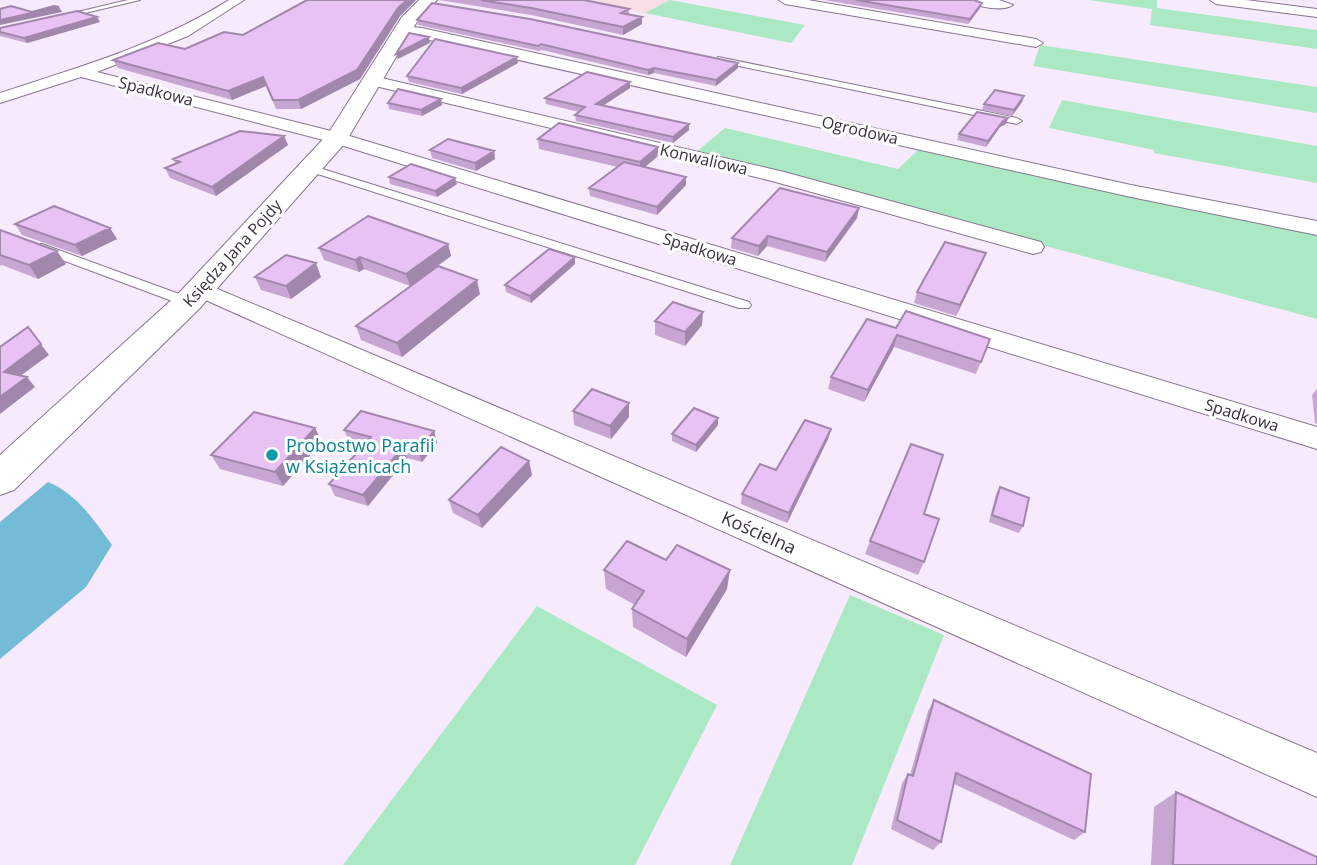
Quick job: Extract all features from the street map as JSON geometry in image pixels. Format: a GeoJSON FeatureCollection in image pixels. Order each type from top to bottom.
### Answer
{"type":"FeatureCollection","features":[{"type":"Feature","properties":{"kind":"street"},"geometry":{"type":"LineString","coordinates":[[0,99],[140,52],[220,12],[237,0]]}},
{"type":"Feature","properties":{"kind":"street"},"geometry":{"type":"LineString","coordinates":[[785,0],[1036,43]]}},
{"type":"Feature","properties":{"kind":"street"},"geometry":{"type":"LineString","coordinates":[[974,0],[1006,5]]}},
{"type":"Feature","properties":{"kind":"street"},"geometry":{"type":"LineString","coordinates":[[1216,0],[1317,13]]}},
{"type":"Feature","properties":{"kind":"street","name":"Księdza Jana Pojdy"},"geometry":{"type":"LineString","coordinates":[[0,479],[194,295],[309,169],[337,138],[415,12],[432,2]]}},
{"type":"Feature","properties":{"kind":"street","name":"Ogrodowa"},"geometry":{"type":"LineString","coordinates":[[403,30],[436,35],[1131,191],[1317,228]]}},
{"type":"Feature","properties":{"kind":"street","name":"Spadkowa"},"geometry":{"type":"LineString","coordinates":[[80,72],[337,138],[1317,438]]}},
{"type":"Feature","properties":{"kind":"street","name":"Konwaliowa"},"geometry":{"type":"LineString","coordinates":[[373,81],[777,176],[1033,247]]}},
{"type":"Feature","properties":{"kind":"street","name":"Kościelna"},"geometry":{"type":"LineString","coordinates":[[194,295],[1317,775]]}},
{"type":"Feature","properties":{"kind":"lane"},"geometry":{"type":"LineString","coordinates":[[48,19],[137,0]]}},
{"type":"Feature","properties":{"kind":"lane"},"geometry":{"type":"LineString","coordinates":[[706,57],[1017,121]]}},
{"type":"Feature","properties":{"kind":"lane"},"geometry":{"type":"LineString","coordinates":[[309,169],[744,305]]}},
{"type":"Feature","properties":{"kind":"lane"},"geometry":{"type":"LineString","coordinates":[[26,242],[194,295]]}},
{"type":"Feature","properties":{"kind":"shaded area"},"geometry":{"type":"Polygon","coordinates":[[[575,0],[670,0],[729,29],[645,13],[575,0]]]}},
{"type":"Feature","properties":{"kind":"green space"},"geometry":{"type":"Polygon","coordinates":[[[670,0],[805,25],[791,43],[645,13],[670,0]]]}},
{"type":"Feature","properties":{"kind":"green space"},"geometry":{"type":"Polygon","coordinates":[[[1088,0],[1157,0],[1157,8],[1317,30],[1317,49],[1150,25],[1152,9],[1088,0]]]}},
{"type":"Feature","properties":{"kind":"green space"},"geometry":{"type":"Polygon","coordinates":[[[1040,45],[1317,87],[1317,113],[1033,66],[1040,45]]]}},
{"type":"Feature","properties":{"kind":"green space"},"geometry":{"type":"Polygon","coordinates":[[[1062,100],[1317,146],[1317,183],[1154,153],[1154,150],[1049,128],[1062,100]]]}},
{"type":"Feature","properties":{"kind":"green space"},"geometry":{"type":"Polygon","coordinates":[[[725,128],[898,169],[922,146],[1317,231],[1317,319],[696,152],[725,128]]]}},
{"type":"Feature","properties":{"kind":"green space"},"geometry":{"type":"Polygon","coordinates":[[[850,595],[944,635],[852,865],[730,865],[850,595]]]}},
{"type":"Feature","properties":{"kind":"green space"},"geometry":{"type":"Polygon","coordinates":[[[537,606],[717,705],[635,865],[343,865],[537,606]]]}},
{"type":"Feature","properties":{"kind":"water"},"geometry":{"type":"Polygon","coordinates":[[[48,482],[68,493],[112,545],[86,587],[0,659],[0,522],[48,482]]]}},
{"type":"Feature","properties":{"kind":"building"},"geometry":{"type":"Polygon","coordinates":[[[307,0],[407,0],[398,8],[357,70],[298,100],[273,100],[263,77],[228,91],[113,60],[158,43],[185,49],[224,32],[243,35],[307,0]]]}},
{"type":"Feature","properties":{"kind":"building"},"geometry":{"type":"Polygon","coordinates":[[[481,0],[584,0],[629,9],[621,13],[642,17],[623,27],[481,0]]]}},
{"type":"Feature","properties":{"kind":"building"},"geometry":{"type":"Polygon","coordinates":[[[856,0],[974,0],[982,3],[970,19],[856,0]]]}},
{"type":"Feature","properties":{"kind":"building"},"geometry":{"type":"Polygon","coordinates":[[[432,3],[530,19],[738,63],[716,80],[654,68],[648,70],[541,44],[538,46],[417,20],[432,3]]]}},
{"type":"Feature","properties":{"kind":"building"},"geometry":{"type":"Polygon","coordinates":[[[11,6],[32,12],[59,7],[0,20],[0,9],[11,6]]]}},
{"type":"Feature","properties":{"kind":"building"},"geometry":{"type":"Polygon","coordinates":[[[77,11],[97,17],[24,38],[0,32],[0,28],[77,11]]]}},
{"type":"Feature","properties":{"kind":"building"},"geometry":{"type":"Polygon","coordinates":[[[409,33],[429,37],[396,54],[409,33]]]}},
{"type":"Feature","properties":{"kind":"building"},"geometry":{"type":"Polygon","coordinates":[[[435,39],[517,57],[461,88],[407,76],[435,39]]]}},
{"type":"Feature","properties":{"kind":"building"},"geometry":{"type":"Polygon","coordinates":[[[587,72],[630,82],[596,104],[689,124],[673,137],[575,115],[585,107],[545,98],[587,72]]]}},
{"type":"Feature","properties":{"kind":"building"},"geometry":{"type":"Polygon","coordinates":[[[398,89],[441,99],[421,110],[388,103],[398,89]]]}},
{"type":"Feature","properties":{"kind":"building"},"geometry":{"type":"Polygon","coordinates":[[[995,90],[1024,96],[1014,110],[984,104],[995,90]]]}},
{"type":"Feature","properties":{"kind":"building"},"geometry":{"type":"Polygon","coordinates":[[[977,112],[1008,118],[988,141],[959,134],[977,112]]]}},
{"type":"Feature","properties":{"kind":"building"},"geometry":{"type":"Polygon","coordinates":[[[559,123],[658,147],[640,162],[538,139],[559,123]]]}},
{"type":"Feature","properties":{"kind":"building"},"geometry":{"type":"Polygon","coordinates":[[[240,131],[284,136],[212,187],[165,168],[180,162],[173,159],[240,131]]]}},
{"type":"Feature","properties":{"kind":"building"},"geometry":{"type":"Polygon","coordinates":[[[448,139],[494,151],[475,163],[430,150],[448,139]]]}},
{"type":"Feature","properties":{"kind":"building"},"geometry":{"type":"Polygon","coordinates":[[[624,162],[686,177],[657,207],[589,188],[624,162]]]}},
{"type":"Feature","properties":{"kind":"building"},"geometry":{"type":"Polygon","coordinates":[[[411,164],[455,178],[435,191],[389,177],[411,164]]]}},
{"type":"Feature","properties":{"kind":"building"},"geometry":{"type":"Polygon","coordinates":[[[780,188],[859,208],[827,252],[768,236],[759,246],[732,238],[780,188]]]}},
{"type":"Feature","properties":{"kind":"building"},"geometry":{"type":"Polygon","coordinates":[[[54,206],[110,228],[75,245],[15,224],[54,206]]]}},
{"type":"Feature","properties":{"kind":"building"},"geometry":{"type":"Polygon","coordinates":[[[368,216],[448,244],[406,274],[360,257],[355,260],[319,248],[368,216]]]}},
{"type":"Feature","properties":{"kind":"building"},"geometry":{"type":"Polygon","coordinates":[[[0,230],[57,251],[29,265],[0,255],[0,230]]]}},
{"type":"Feature","properties":{"kind":"building"},"geometry":{"type":"Polygon","coordinates":[[[945,242],[986,253],[960,305],[917,292],[945,242]]]}},
{"type":"Feature","properties":{"kind":"building"},"geometry":{"type":"Polygon","coordinates":[[[549,249],[575,257],[530,296],[505,285],[549,249]]]}},
{"type":"Feature","properties":{"kind":"building"},"geometry":{"type":"Polygon","coordinates":[[[286,255],[316,263],[286,286],[255,277],[286,255]]]}},
{"type":"Feature","properties":{"kind":"building"},"geometry":{"type":"Polygon","coordinates":[[[438,266],[477,280],[397,343],[356,326],[438,266]]]}},
{"type":"Feature","properties":{"kind":"building"},"geometry":{"type":"Polygon","coordinates":[[[673,302],[703,312],[685,332],[655,321],[673,302]]]}},
{"type":"Feature","properties":{"kind":"building"},"geometry":{"type":"Polygon","coordinates":[[[906,311],[990,339],[981,362],[897,335],[868,390],[831,377],[867,319],[896,328],[906,311]]]}},
{"type":"Feature","properties":{"kind":"building"},"geometry":{"type":"Polygon","coordinates":[[[28,327],[41,344],[4,372],[27,377],[0,397],[0,347],[28,327]]]}},
{"type":"Feature","properties":{"kind":"building"},"geometry":{"type":"Polygon","coordinates":[[[592,389],[629,403],[610,426],[573,411],[592,389]]]}},
{"type":"Feature","properties":{"kind":"building"},"geometry":{"type":"Polygon","coordinates":[[[694,408],[718,418],[696,445],[672,434],[694,408]]]}},
{"type":"Feature","properties":{"kind":"building"},"geometry":{"type":"Polygon","coordinates":[[[361,411],[434,431],[418,451],[403,447],[363,495],[329,484],[371,437],[344,430],[361,411]]]}},
{"type":"Feature","properties":{"kind":"building"},"geometry":{"type":"Polygon","coordinates":[[[254,412],[315,428],[275,472],[211,455],[254,412]]]}},
{"type":"Feature","properties":{"kind":"building"},"geometry":{"type":"Polygon","coordinates":[[[805,420],[831,429],[789,513],[742,494],[760,464],[776,470],[805,420]]]}},
{"type":"Feature","properties":{"kind":"building"},"geometry":{"type":"Polygon","coordinates":[[[911,444],[943,455],[924,514],[939,519],[924,562],[870,541],[911,444]]]}},
{"type":"Feature","properties":{"kind":"building"},"geometry":{"type":"Polygon","coordinates":[[[501,447],[529,461],[478,515],[449,500],[501,447]]]}},
{"type":"Feature","properties":{"kind":"building"},"geometry":{"type":"Polygon","coordinates":[[[1000,487],[1029,498],[1023,526],[992,515],[1000,487]]]}},
{"type":"Feature","properties":{"kind":"building"},"geometry":{"type":"Polygon","coordinates":[[[627,541],[666,560],[677,545],[730,570],[687,639],[632,609],[644,591],[604,570],[627,541]]]}},
{"type":"Feature","properties":{"kind":"building"},"geometry":{"type":"Polygon","coordinates":[[[934,700],[1091,774],[1085,832],[956,773],[941,842],[897,820],[908,774],[913,776],[934,700]]]}},
{"type":"Feature","properties":{"kind":"building"},"geometry":{"type":"Polygon","coordinates":[[[1176,792],[1317,857],[1317,865],[1173,865],[1176,792]]]}},
{"type":"Feature","properties":{"kind":"place","name":"Probostwo Parafii w Książenicach"},"geometry":{"type":"Point","coordinates":[272,455]}}]}
